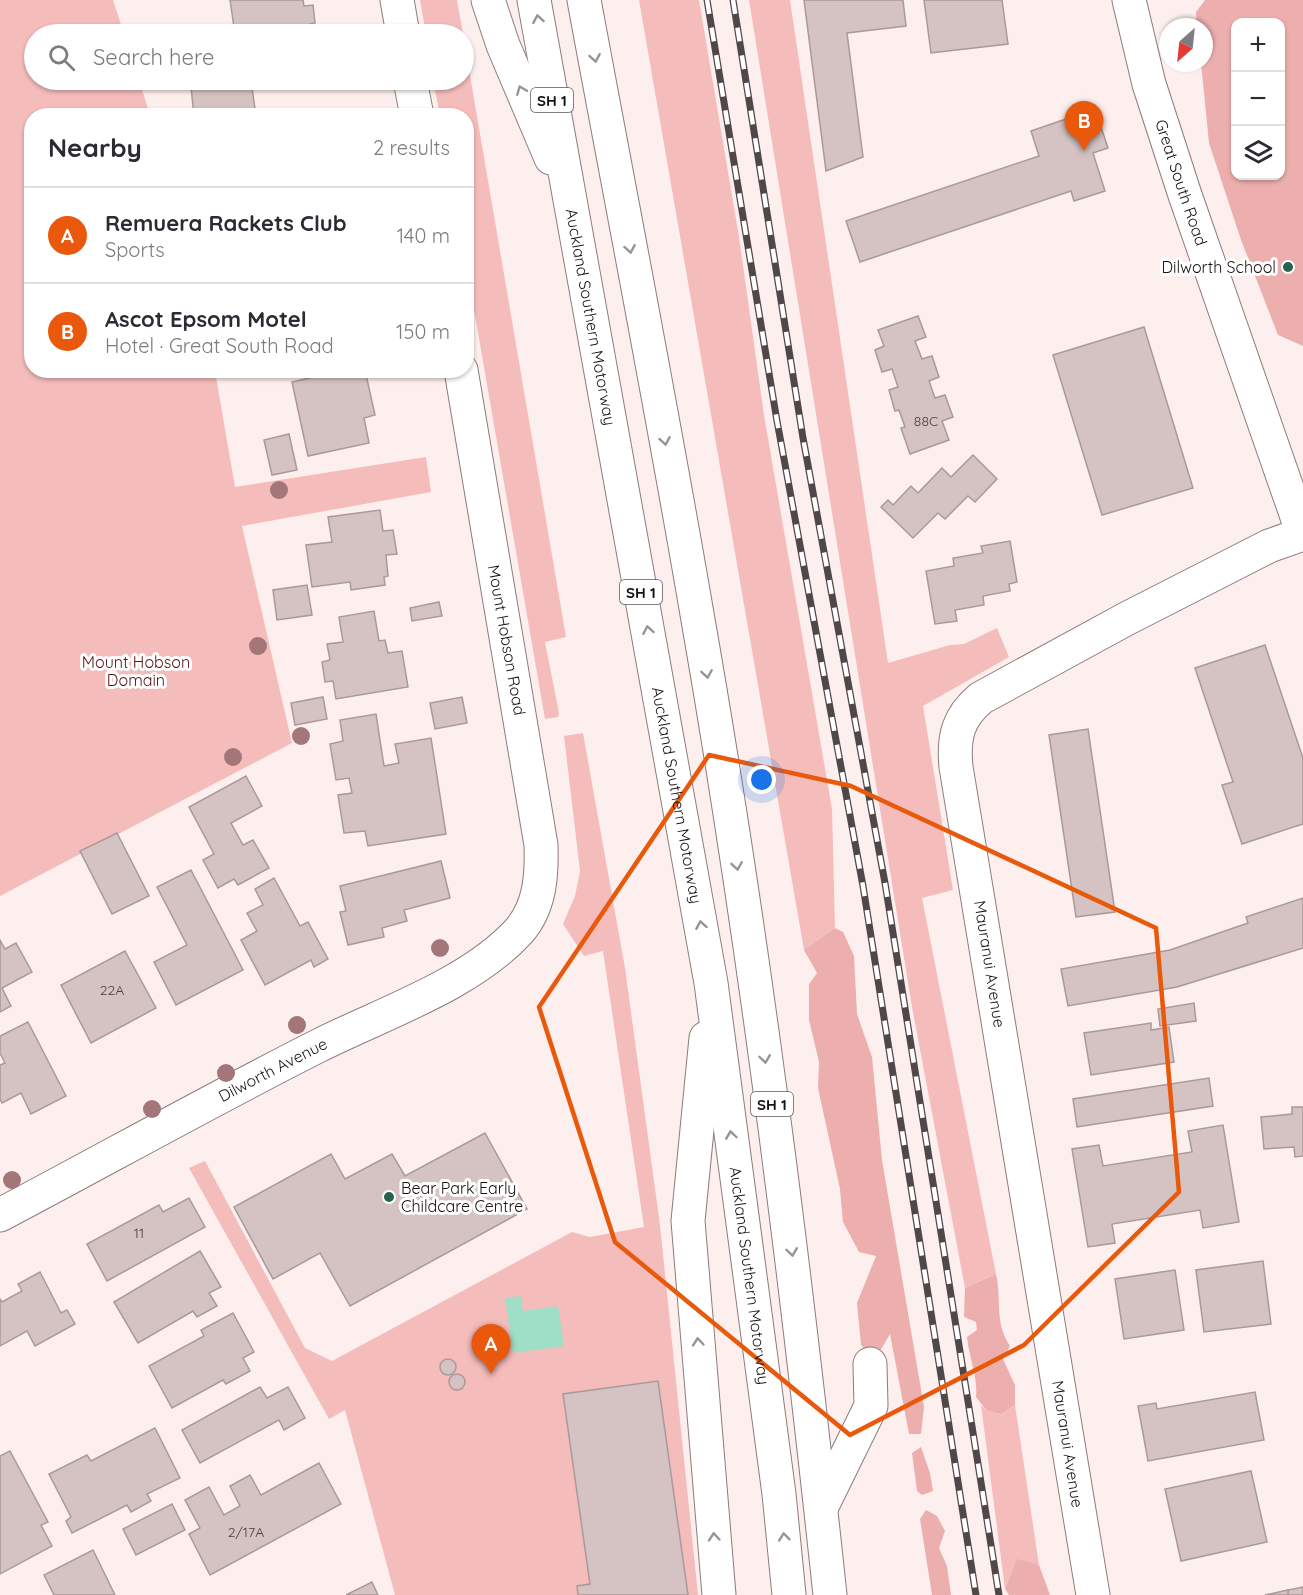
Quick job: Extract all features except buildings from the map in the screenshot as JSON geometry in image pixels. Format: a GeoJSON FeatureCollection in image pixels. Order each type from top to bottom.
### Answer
{"type":"FeatureCollection","features":[{"type":"Feature","properties":{"kind":"main road"},"geometry":{"type":"LineString","coordinates":[[397,0],[401,24]]}},
{"type":"Feature","properties":{"kind":"main road"},"geometry":{"type":"LineString","coordinates":[[488,0],[533,122],[570,201]]}},
{"type":"Feature","properties":{"kind":"main road","name":"Auckland Southern Motorway"},"geometry":{"type":"LineString","coordinates":[[534,0],[711,983],[779,1494],[789,1595]]}},
{"type":"Feature","properties":{"kind":"main road","name":"SH 1"},"geometry":{"type":"LineString","coordinates":[[584,0],[698,616],[750,947],[795,1275],[830,1595]]}},
{"type":"Feature","properties":{"kind":"main road","name":"Great South Road"},"geometry":{"type":"LineString","coordinates":[[1129,0],[1149,84],[1185,195],[1303,534]]}},
{"type":"Feature","properties":{"kind":"main road"},"geometry":{"type":"LineString","coordinates":[[412,90],[415,108]]}},
{"type":"Feature","properties":{"kind":"main road","name":"Mount Hobson Road"},"geometry":{"type":"LineString","coordinates":[[462,378],[541,845],[539,892],[532,910]]}},
{"type":"Feature","properties":{"kind":"main road","name":"Mauranui Avenue"},"geometry":{"type":"LineString","coordinates":[[1093,1595],[956,767],[955,738],[962,717],[981,698],[1269,546],[1303,534]]}},
{"type":"Feature","properties":{"kind":"main road","name":"Dilworth Avenue"},"geometry":{"type":"LineString","coordinates":[[0,1215],[174,1120],[452,979],[501,947],[519,930],[532,910]]}},
{"type":"Feature","properties":{"kind":"main road"},"geometry":{"type":"LineString","coordinates":[[711,983],[688,1221],[719,1595]]}},
{"type":"Feature","properties":{"kind":"main road"},"geometry":{"type":"LineString","coordinates":[[821,1508],[871,1406],[870,1364]]}},
{"type":"Feature","properties":{"kind":"highlighted area"},"geometry":{"type":"Polygon","coordinates":[[[709,755],[851,786],[1156,928],[1179,1192],[1024,1345],[850,1435],[615,1242],[539,1007],[709,755]]]}},
{"type":"Feature","properties":{"kind":"green space","name":"Mount Hobson Domain"},"geometry":{"type":"Polygon","coordinates":[[[0,0],[113,0],[121,24],[24,24],[24,90],[142,90],[148,108],[24,108],[24,378],[216,378],[235,487],[426,457],[431,492],[242,526],[292,743],[0,896],[0,0]]]}},
{"type":"Feature","properties":{"kind":"green space"},"geometry":{"type":"Polygon","coordinates":[[[420,0],[457,0],[461,24],[424,24],[420,0]]]}},
{"type":"Feature","properties":{"kind":"green space"},"geometry":{"type":"Polygon","coordinates":[[[639,0],[699,0],[739,237],[764,415],[832,809],[835,928],[804,950],[639,0]]]}},
{"type":"Feature","properties":{"kind":"green space"},"geometry":{"type":"Polygon","coordinates":[[[749,0],[790,0],[888,663],[950,645],[964,644],[997,628],[1009,657],[923,706],[953,890],[922,898],[996,1274],[965,1288],[912,1007],[749,0]]]}},
{"type":"Feature","properties":{"kind":"green space"},"geometry":{"type":"Polygon","coordinates":[[[435,90],[473,90],[566,637],[545,642],[558,717],[545,719],[474,309],[474,108],[439,108],[435,90]]]}},
{"type":"Feature","properties":{"kind":"green space"},"geometry":{"type":"Polygon","coordinates":[[[583,733],[625,968],[660,1225],[698,1595],[395,1595],[345,1410],[329,1419],[189,1168],[205,1161],[305,1348],[332,1361],[572,1232],[590,1237],[644,1227],[603,951],[584,956],[563,924],[575,896],[580,871],[564,736],[583,733]]]}},
{"type":"Feature","properties":{"kind":"green space"},"geometry":{"type":"Polygon","coordinates":[[[981,1405],[987,1411],[1001,1414],[1015,1405],[1039,1565],[1017,1560],[1005,1589],[981,1405]]]}},
{"type":"Feature","properties":{"kind":"shaded area","name":"Dilworth School"},"geometry":{"type":"Polygon","coordinates":[[[1205,0],[1303,0],[1303,346],[1278,335],[1241,240],[1209,143],[1202,72],[1213,72],[1213,18],[1196,18],[1196,12],[1205,0]]]}},
{"type":"Feature","properties":{"kind":"shaded area"},"geometry":{"type":"Polygon","coordinates":[[[835,928],[843,932],[854,956],[857,1014],[872,1057],[882,1160],[924,1407],[921,1434],[909,1434],[890,1334],[880,1351],[871,1355],[861,1345],[857,1303],[876,1256],[859,1252],[843,1222],[840,1189],[818,1088],[819,1062],[809,1020],[809,984],[817,973],[804,950],[835,928]]]}},
{"type":"Feature","properties":{"kind":"shaded area"},"geometry":{"type":"Polygon","coordinates":[[[996,1274],[1000,1320],[1010,1346],[1003,1359],[1015,1385],[1015,1405],[1001,1414],[987,1411],[976,1397],[976,1382],[967,1337],[977,1330],[976,1322],[964,1317],[965,1288],[996,1274]]]}},
{"type":"Feature","properties":{"kind":"shaded area"},"geometry":{"type":"Polygon","coordinates":[[[521,1296],[523,1311],[558,1306],[564,1346],[513,1353],[505,1298],[521,1296]]]}},
{"type":"Feature","properties":{"kind":"shaded area"},"geometry":{"type":"Polygon","coordinates":[[[921,1447],[930,1473],[933,1491],[922,1495],[917,1491],[912,1453],[921,1447]]]}},
{"type":"Feature","properties":{"kind":"shaded area"},"geometry":{"type":"Polygon","coordinates":[[[926,1510],[937,1516],[945,1531],[939,1548],[947,1566],[951,1595],[932,1595],[920,1519],[926,1510]]]}},
{"type":"Feature","properties":{"kind":"shaded area"},"geometry":{"type":"Polygon","coordinates":[[[1017,1559],[1039,1565],[1050,1595],[1009,1595],[1005,1589],[1017,1559]]]}},
{"type":"Feature","properties":{"kind":"railway"},"geometry":{"type":"LineString","coordinates":[[707,0],[777,421],[863,886],[976,1595]]}},
{"type":"Feature","properties":{"kind":"railway"},"geometry":{"type":"LineString","coordinates":[[733,0],[803,438],[885,883],[999,1595]]}},
{"type":"Feature","properties":{"kind":"place","name":"Ascot Epsom Motel"},"geometry":{"type":"Point","coordinates":[1084,151]}},
{"type":"Feature","properties":{"kind":"place","name":"Dilworth School"},"geometry":{"type":"Point","coordinates":[1288,267]}},
{"type":"Feature","properties":{"kind":"place","name":"Bear Park Early Childcare Centre"},"geometry":{"type":"Point","coordinates":[389,1197]}},
{"type":"Feature","properties":{"kind":"place","name":"Remuera Rackets Club"},"geometry":{"type":"Point","coordinates":[491,1374]}}]}
